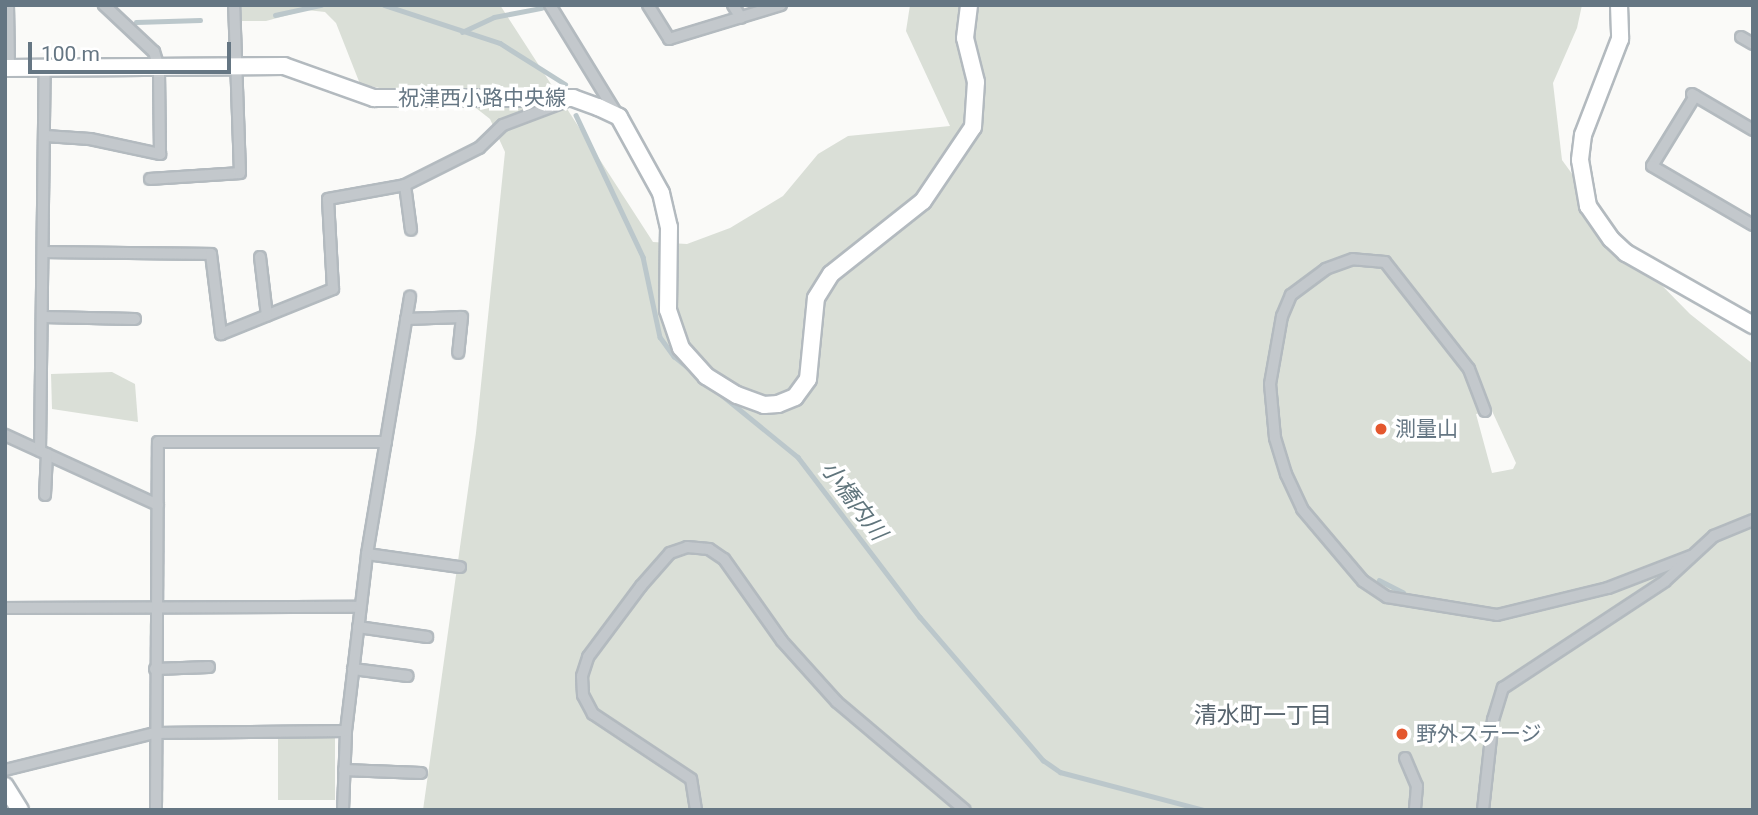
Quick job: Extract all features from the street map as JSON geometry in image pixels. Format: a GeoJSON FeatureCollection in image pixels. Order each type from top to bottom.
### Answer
{"type":"FeatureCollection","features":[{"type":"Feature","properties":{"kind":"main road"},"geometry":{"type":"LineString","coordinates":[[619,117],[645,158],[666,211],[665,286],[681,348],[706,376],[737,395],[764,405],[786,402],[808,379],[816,298],[831,274],[923,201],[973,127],[976,82],[964,38],[969,5]]}},
{"type":"Feature","properties":{"kind":"main road"},"geometry":{"type":"LineString","coordinates":[[1619,5],[1623,29],[1583,135],[1580,160],[1588,206],[1611,239],[1626,253],[1753,325]]}},
{"type":"Feature","properties":{"kind":"main road","name":"祝津西小路中央線"},"geometry":{"type":"LineString","coordinates":[[7,68],[284,66],[374,98],[573,98],[619,117]]}},
{"type":"Feature","properties":{"kind":"main road"},"geometry":{"type":"LineString","coordinates":[[5,786],[20,810]]}},
{"type":"Feature","properties":{"kind":"street"},"geometry":{"type":"LineString","coordinates":[[7,68],[8,5]]}},
{"type":"Feature","properties":{"kind":"street"},"geometry":{"type":"LineString","coordinates":[[44,136],[90,139],[160,154],[159,68],[154,52],[119,10],[104,5]]}},
{"type":"Feature","properties":{"kind":"street"},"geometry":{"type":"LineString","coordinates":[[150,179],[240,173],[234,5]]}},
{"type":"Feature","properties":{"kind":"street"},"geometry":{"type":"LineString","coordinates":[[550,5],[619,117]]}},
{"type":"Feature","properties":{"kind":"street"},"geometry":{"type":"LineString","coordinates":[[648,5],[669,39],[781,5]]}},
{"type":"Feature","properties":{"kind":"street"},"geometry":{"type":"LineString","coordinates":[[733,5],[741,18]]}},
{"type":"Feature","properties":{"kind":"street"},"geometry":{"type":"LineString","coordinates":[[1741,37],[1753,44]]}},
{"type":"Feature","properties":{"kind":"street"},"geometry":{"type":"LineString","coordinates":[[45,68],[45,495]]}},
{"type":"Feature","properties":{"kind":"street"},"geometry":{"type":"LineString","coordinates":[[1753,130],[1693,95],[1652,166],[1753,225]]}},
{"type":"Feature","properties":{"kind":"street"},"geometry":{"type":"LineString","coordinates":[[46,252],[211,254],[221,334],[334,289],[328,199],[405,185],[479,148],[503,125],[573,98]]}},
{"type":"Feature","properties":{"kind":"street"},"geometry":{"type":"LineString","coordinates":[[405,185],[411,230]]}},
{"type":"Feature","properties":{"kind":"street"},"geometry":{"type":"LineString","coordinates":[[260,257],[267,316]]}},
{"type":"Feature","properties":{"kind":"street"},"geometry":{"type":"LineString","coordinates":[[1485,411],[1469,369],[1385,262],[1375,258],[1344,262],[1325,269],[1291,295],[1282,316],[1270,384],[1275,438],[1286,474],[1302,509],[1363,581],[1387,597],[1497,615],[1608,588],[1691,556]]}},
{"type":"Feature","properties":{"kind":"street"},"geometry":{"type":"LineString","coordinates":[[343,810],[346,731],[360,607],[410,297]]}},
{"type":"Feature","properties":{"kind":"street"},"geometry":{"type":"LineString","coordinates":[[44,317],[135,320]]}},
{"type":"Feature","properties":{"kind":"street"},"geometry":{"type":"LineString","coordinates":[[406,319],[462,317],[458,353]]}},
{"type":"Feature","properties":{"kind":"street"},"geometry":{"type":"LineString","coordinates":[[5,435],[158,505]]}},
{"type":"Feature","properties":{"kind":"street"},"geometry":{"type":"LineString","coordinates":[[156,810],[154,608],[158,442],[386,442]]}},
{"type":"Feature","properties":{"kind":"street"},"geometry":{"type":"LineString","coordinates":[[1483,810],[1493,720],[1503,688],[1665,581],[1714,536],[1753,520]]}},
{"type":"Feature","properties":{"kind":"street"},"geometry":{"type":"LineString","coordinates":[[696,810],[691,779],[593,714],[583,695],[582,677],[588,657],[641,586],[670,553],[687,547],[709,548],[724,559],[782,641],[837,702],[965,810]]}},
{"type":"Feature","properties":{"kind":"street"},"geometry":{"type":"LineString","coordinates":[[367,554],[460,567]]}},
{"type":"Feature","properties":{"kind":"street"},"geometry":{"type":"LineString","coordinates":[[5,608],[360,607]]}},
{"type":"Feature","properties":{"kind":"street"},"geometry":{"type":"LineString","coordinates":[[358,627],[426,637]]}},
{"type":"Feature","properties":{"kind":"street"},"geometry":{"type":"LineString","coordinates":[[155,668],[209,667]]}},
{"type":"Feature","properties":{"kind":"street"},"geometry":{"type":"LineString","coordinates":[[353,668],[408,676]]}},
{"type":"Feature","properties":{"kind":"street"},"geometry":{"type":"LineString","coordinates":[[5,770],[155,733],[346,731]]}},
{"type":"Feature","properties":{"kind":"street"},"geometry":{"type":"LineString","coordinates":[[1405,758],[1417,786],[1415,810]]}},
{"type":"Feature","properties":{"kind":"street"},"geometry":{"type":"LineString","coordinates":[[344,770],[421,773]]}},
{"type":"Feature","properties":{"kind":"shaded area"},"geometry":{"type":"Polygon","coordinates":[[[227,5],[500,5],[653,242],[687,244],[730,228],[783,196],[818,154],[848,136],[950,126],[906,31],[910,5],[1582,5],[1577,28],[1553,83],[1562,160],[1628,251],[1690,314],[1753,364],[1753,810],[423,810],[476,433],[505,152],[490,119],[458,94],[399,92],[360,84],[336,23],[325,12],[307,10],[266,21],[242,21],[227,5]],[[1492,411],[1476,414],[1492,473],[1513,469],[1516,463],[1492,411]]]}},
{"type":"Feature","properties":{"kind":"shaded area"},"geometry":{"type":"Polygon","coordinates":[[[112,372],[135,384],[138,422],[52,409],[51,374],[112,372]]]}},
{"type":"Feature","properties":{"kind":"shaded area"},"geometry":{"type":"Polygon","coordinates":[[[278,738],[335,738],[335,800],[278,800],[278,738]]]}},
{"type":"Feature","properties":{"kind":"waterway"},"geometry":{"type":"LineString","coordinates":[[275,15],[321,5]]}},
{"type":"Feature","properties":{"kind":"waterway","name":"小橋内川"},"geometry":{"type":"LineString","coordinates":[[384,5],[500,43],[565,84]]}},
{"type":"Feature","properties":{"kind":"waterway"},"geometry":{"type":"LineString","coordinates":[[462,32],[494,17],[541,8]]}},
{"type":"Feature","properties":{"kind":"waterway"},"geometry":{"type":"LineString","coordinates":[[136,22],[200,20]]}},
{"type":"Feature","properties":{"kind":"waterway","name":"小橋内川"},"geometry":{"type":"LineString","coordinates":[[576,115],[643,257],[660,337],[674,356],[798,457],[920,617],[1043,760],[1060,772],[1204,810]]}},
{"type":"Feature","properties":{"kind":"waterway"},"geometry":{"type":"LineString","coordinates":[[1379,580],[1403,592]]}},
{"type":"Feature","properties":{"kind":"place","name":"測量山"},"geometry":{"type":"Point","coordinates":[1381,429]}},
{"type":"Feature","properties":{"kind":"place","name":"野外ステージ"},"geometry":{"type":"Point","coordinates":[1402,734]}},
{"type":"Feature","properties":{"kind":"district","name":"清水町一丁目"},"geometry":{"type":"Point","coordinates":[1263,716]}}]}
